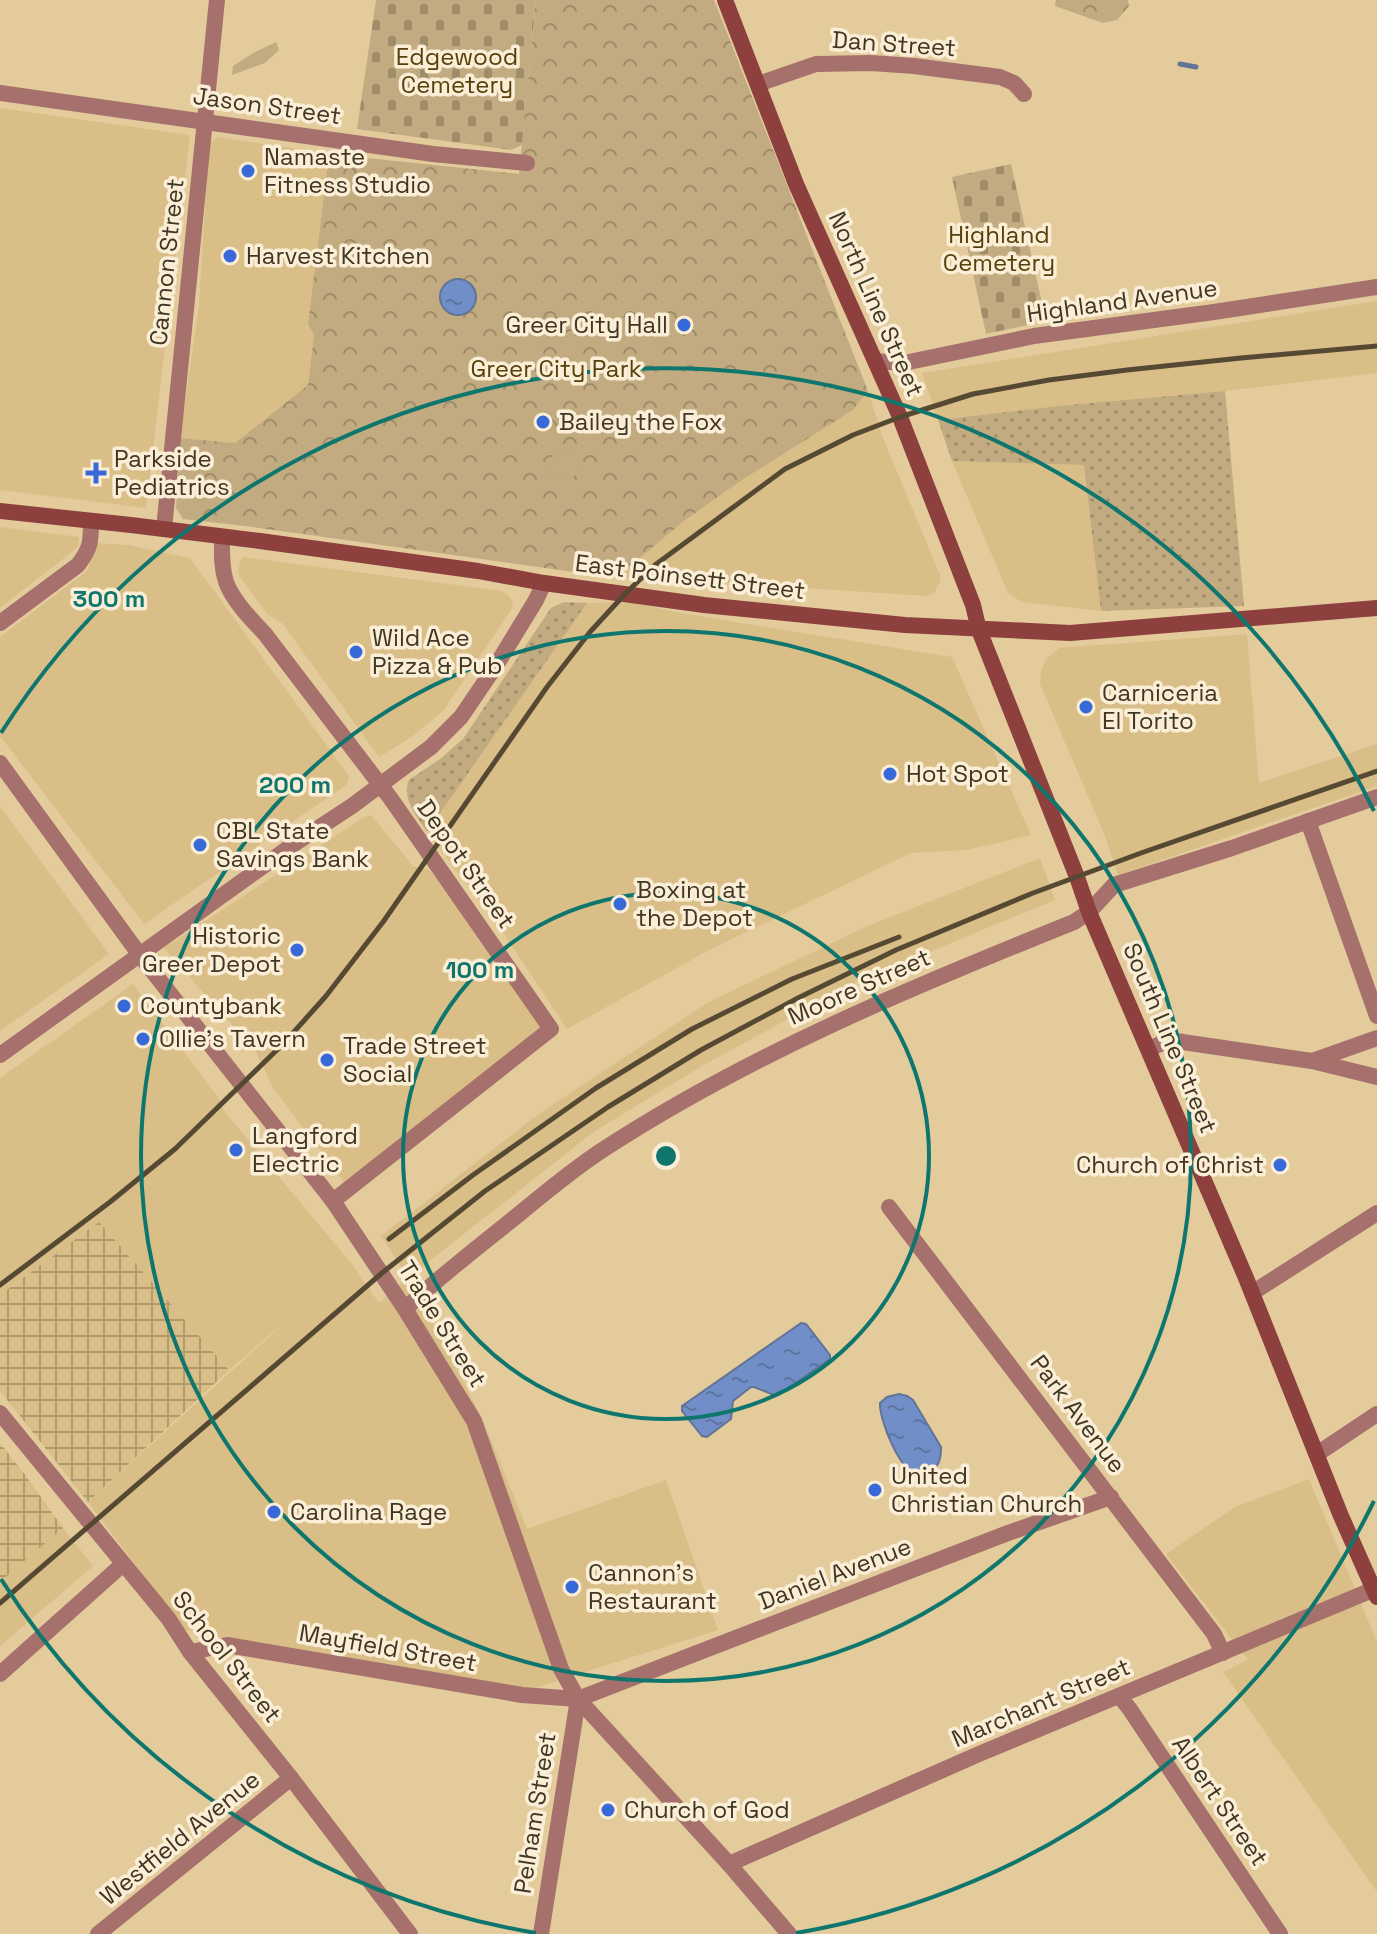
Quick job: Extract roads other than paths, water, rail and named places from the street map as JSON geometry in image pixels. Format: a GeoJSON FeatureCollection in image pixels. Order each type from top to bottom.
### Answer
{"type":"FeatureCollection","features":[{"type":"Feature","properties":{"kind":"main road","name":"North Line Street"},"geometry":{"type":"LineString","coordinates":[[725,0],[796,184],[900,417],[973,605],[979,630]]}},
{"type":"Feature","properties":{"kind":"main road","name":"East Poinsett Street"},"geometry":{"type":"LineString","coordinates":[[0,511],[164,529],[765,612],[893,624],[1070,633],[1377,608]]}},
{"type":"Feature","properties":{"kind":"main road","name":"South Line Street"},"geometry":{"type":"LineString","coordinates":[[979,630],[1089,912],[1252,1293],[1341,1516],[1376,1592]]}},
{"type":"Feature","properties":{"kind":"street","name":"Cannon Street"},"geometry":{"type":"LineString","coordinates":[[164,529],[217,0]]}},
{"type":"Feature","properties":{"kind":"street","name":"Dan Street"},"geometry":{"type":"LineString","coordinates":[[758,84],[816,64],[871,63],[1000,77],[1014,83],[1024,94]]}},
{"type":"Feature","properties":{"kind":"street","name":"Jason Street"},"geometry":{"type":"LineString","coordinates":[[0,93],[433,154],[527,163]]}},
{"type":"Feature","properties":{"kind":"street","name":"Highland Avenue"},"geometry":{"type":"LineString","coordinates":[[875,361],[904,363],[1034,336],[1377,287]]}},
{"type":"Feature","properties":{"kind":"street"},"geometry":{"type":"LineString","coordinates":[[0,623],[78,565],[90,546],[91,521]]}},
{"type":"Feature","properties":{"kind":"street","name":"Depot Street"},"geometry":{"type":"LineString","coordinates":[[222,537],[222,563],[227,584],[247,615],[380,784],[551,1029],[333,1201]]}},
{"type":"Feature","properties":{"kind":"street"},"geometry":{"type":"LineString","coordinates":[[0,1055],[431,747],[461,717],[544,583]]}},
{"type":"Feature","properties":{"kind":"street","name":"Trade Street"},"geometry":{"type":"LineString","coordinates":[[0,763],[139,954],[333,1201],[405,1309],[474,1421],[561,1669],[578,1699],[789,1934]]}},
{"type":"Feature","properties":{"kind":"street","name":"Moore Street"},"geometry":{"type":"LineString","coordinates":[[405,1309],[561,1181],[603,1150],[696,1094],[832,1024],[1074,922],[1089,912],[1114,885],[1377,797]]}},
{"type":"Feature","properties":{"kind":"street"},"geometry":{"type":"LineString","coordinates":[[1308,821],[1377,1016]]}},
{"type":"Feature","properties":{"kind":"street"},"geometry":{"type":"LineString","coordinates":[[1312,1061],[1377,1038]]}},
{"type":"Feature","properties":{"kind":"street"},"geometry":{"type":"LineString","coordinates":[[1149,1049],[1169,1040],[1312,1061],[1377,1077]]}},
{"type":"Feature","properties":{"kind":"street","name":"Park Avenue"},"geometry":{"type":"LineString","coordinates":[[889,1207],[1214,1634],[1223,1653]]}},
{"type":"Feature","properties":{"kind":"street"},"geometry":{"type":"LineString","coordinates":[[1252,1293],[1377,1213]]}},
{"type":"Feature","properties":{"kind":"street","name":"School Street"},"geometry":{"type":"LineString","coordinates":[[0,1413],[168,1618],[190,1652],[410,1934]]}},
{"type":"Feature","properties":{"kind":"street"},"geometry":{"type":"LineString","coordinates":[[1317,1454],[1377,1414]]}},
{"type":"Feature","properties":{"kind":"street","name":"Daniel Avenue"},"geometry":{"type":"LineString","coordinates":[[578,1699],[1008,1533],[1111,1497]]}},
{"type":"Feature","properties":{"kind":"street"},"geometry":{"type":"LineString","coordinates":[[0,1674],[123,1564]]}},
{"type":"Feature","properties":{"kind":"street","name":"Marchant Street"},"geometry":{"type":"LineString","coordinates":[[729,1864],[979,1754],[1376,1592]]}},
{"type":"Feature","properties":{"kind":"street","name":"Mayfield Street"},"geometry":{"type":"LineString","coordinates":[[190,1652],[227,1645],[522,1695],[578,1699]]}},
{"type":"Feature","properties":{"kind":"street","name":"Albert Street"},"geometry":{"type":"LineString","coordinates":[[1119,1696],[1280,1934]]}},
{"type":"Feature","properties":{"kind":"street","name":"Pelham Street"},"geometry":{"type":"LineString","coordinates":[[541,1934],[578,1699]]}},
{"type":"Feature","properties":{"kind":"street","name":"Westfield Avenue"},"geometry":{"type":"LineString","coordinates":[[98,1934],[291,1778]]}},
{"type":"Feature","properties":{"kind":"water"},"geometry":{"type":"Polygon","coordinates":[[[458,279],[471,284],[476,297],[471,310],[458,315],[445,310],[440,297],[445,284],[458,279]]]}},
{"type":"Feature","properties":{"kind":"water"},"geometry":{"type":"Polygon","coordinates":[[[801,1323],[806,1324],[830,1359],[778,1395],[751,1387],[733,1401],[731,1419],[707,1437],[702,1436],[682,1411],[682,1406],[801,1323]]]}},
{"type":"Feature","properties":{"kind":"water"},"geometry":{"type":"Polygon","coordinates":[[[899,1394],[913,1400],[941,1447],[937,1465],[923,1475],[914,1473],[899,1458],[883,1421],[880,1403],[887,1397],[899,1394]]]}},
{"type":"Feature","properties":{"kind":"waterway"},"geometry":{"type":"LineString","coordinates":[[1180,64],[1196,67]]}},
{"type":"Feature","properties":{"kind":"railway"},"geometry":{"type":"LineString","coordinates":[[0,1285],[175,1149],[284,1043],[326,996],[383,922],[547,687],[590,632],[655,565],[785,469],[853,435],[973,394],[1127,370],[1377,346]]}},
{"type":"Feature","properties":{"kind":"railway"},"geometry":{"type":"LineString","coordinates":[[0,1603],[382,1273],[485,1191],[608,1107],[701,1050],[896,950],[1033,893],[1377,771]]}},
{"type":"Feature","properties":{"kind":"railway"},"geometry":{"type":"LineString","coordinates":[[389,1239],[596,1088],[692,1029],[792,979],[899,937]]}},
{"type":"Feature","properties":{"kind":"place","name":"Namaste Fitness Studio"},"geometry":{"type":"Point","coordinates":[248,171]}},
{"type":"Feature","properties":{"kind":"place","name":"Harvest Kitchen"},"geometry":{"type":"Point","coordinates":[230,256]}},
{"type":"Feature","properties":{"kind":"place","name":"Greer City Hall"},"geometry":{"type":"Point","coordinates":[684,325]}},
{"type":"Feature","properties":{"kind":"place","name":"Bailey the Fox"},"geometry":{"type":"Point","coordinates":[543,422]}},
{"type":"Feature","properties":{"kind":"place","name":"Parkside Pediatrics"},"geometry":{"type":"Point","coordinates":[96,473]}},
{"type":"Feature","properties":{"kind":"place","name":"Wild Ace Pizza & Pub"},"geometry":{"type":"Point","coordinates":[356,652]}},
{"type":"Feature","properties":{"kind":"place","name":"Carniceria El Torito"},"geometry":{"type":"Point","coordinates":[1086,707]}},
{"type":"Feature","properties":{"kind":"place","name":"Hot Spot"},"geometry":{"type":"Point","coordinates":[890,774]}},
{"type":"Feature","properties":{"kind":"place","name":"CBL State Savings Bank"},"geometry":{"type":"Point","coordinates":[200,845]}},
{"type":"Feature","properties":{"kind":"place","name":"Boxing at the Depot"},"geometry":{"type":"Point","coordinates":[620,904]}},
{"type":"Feature","properties":{"kind":"place","name":"Historic Greer Depot"},"geometry":{"type":"Point","coordinates":[297,950]}},
{"type":"Feature","properties":{"kind":"place","name":"Countybank"},"geometry":{"type":"Point","coordinates":[124,1006]}},
{"type":"Feature","properties":{"kind":"place","name":"Ollie's Tavern"},"geometry":{"type":"Point","coordinates":[143,1039]}},
{"type":"Feature","properties":{"kind":"place","name":"Trade Street Social"},"geometry":{"type":"Point","coordinates":[327,1060]}},
{"type":"Feature","properties":{"kind":"place","name":"Langford Electric"},"geometry":{"type":"Point","coordinates":[236,1150]}},
{"type":"Feature","properties":{"kind":"place","name":"Church of Christ"},"geometry":{"type":"Point","coordinates":[1280,1165]}},
{"type":"Feature","properties":{"kind":"place","name":"United Christian Church"},"geometry":{"type":"Point","coordinates":[875,1490]}},
{"type":"Feature","properties":{"kind":"place","name":"Carolina Rage"},"geometry":{"type":"Point","coordinates":[274,1512]}},
{"type":"Feature","properties":{"kind":"place","name":"Cannon's Restaurant"},"geometry":{"type":"Point","coordinates":[572,1587]}},
{"type":"Feature","properties":{"kind":"place","name":"Church of God"},"geometry":{"type":"Point","coordinates":[608,1810]}},
{"type":"Feature","properties":{"kind":"park label","name":"Edgewood Cemetery"},"geometry":{"type":"Point","coordinates":[457,71]}},
{"type":"Feature","properties":{"kind":"park label","name":"Highland Cemetery"},"geometry":{"type":"Point","coordinates":[999,249]}},
{"type":"Feature","properties":{"kind":"park label","name":"Greer City Park"},"geometry":{"type":"Point","coordinates":[556,369]}}]}
